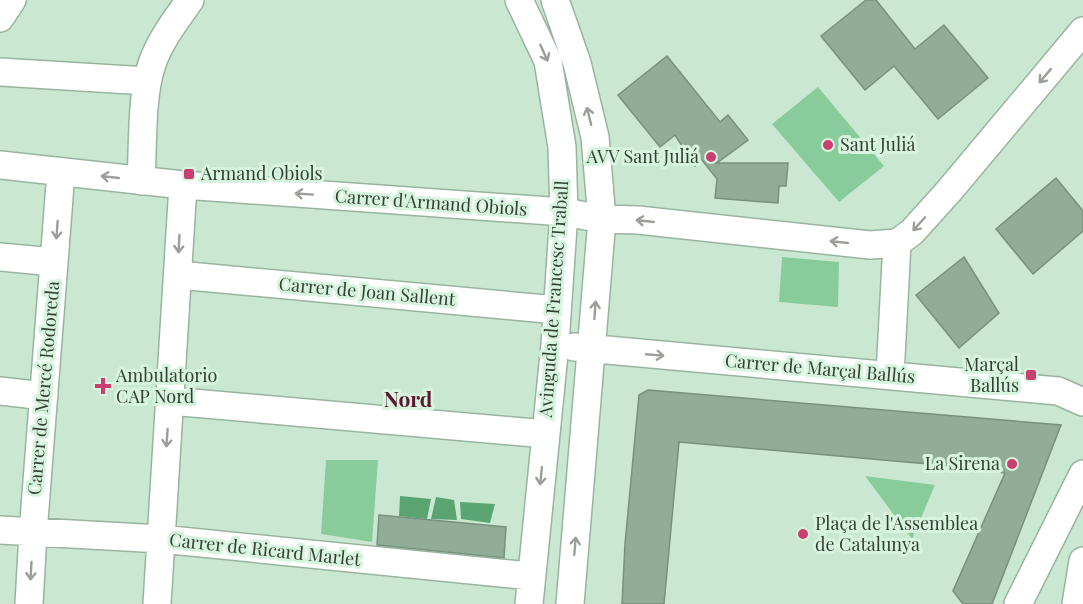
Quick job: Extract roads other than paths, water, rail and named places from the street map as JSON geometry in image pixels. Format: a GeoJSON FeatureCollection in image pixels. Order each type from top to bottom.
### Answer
{"type":"FeatureCollection","features":[{"type":"Feature","properties":{"kind":"street"},"geometry":{"type":"LineString","coordinates":[[0,18],[12,0]]}},
{"type":"Feature","properties":{"kind":"street"},"geometry":{"type":"LineString","coordinates":[[141,181],[147,81],[152,63],[165,36],[190,0]]}},
{"type":"Feature","properties":{"kind":"street","name":"Avinguda de Francesc Traball"},"geometry":{"type":"LineString","coordinates":[[519,0],[548,61],[562,147],[564,212],[555,344],[528,604]]}},
{"type":"Feature","properties":{"kind":"street","name":"Avinguda de Francesc Traball"},"geometry":{"type":"LineString","coordinates":[[558,3],[577,63],[595,137],[602,219],[570,604]]}},
{"type":"Feature","properties":{"kind":"street"},"geometry":{"type":"LineString","coordinates":[[890,375],[897,243],[912,232],[949,191],[1083,31]]}},
{"type":"Feature","properties":{"kind":"street"},"geometry":{"type":"LineString","coordinates":[[0,72],[147,81]]}},
{"type":"Feature","properties":{"kind":"street","name":"Carrer d'Armand Obiols"},"geometry":{"type":"LineString","coordinates":[[0,165],[183,185],[564,212],[602,219],[638,220],[870,245],[897,243]]}},
{"type":"Feature","properties":{"kind":"street","name":"Carrer de Mercé Rodoreda"},"geometry":{"type":"LineString","coordinates":[[29,604],[61,172]]}},
{"type":"Feature","properties":{"kind":"street"},"geometry":{"type":"LineString","coordinates":[[156,604],[183,185]]}},
{"type":"Feature","properties":{"kind":"street"},"geometry":{"type":"LineString","coordinates":[[0,257],[54,262]]}},
{"type":"Feature","properties":{"kind":"street","name":"Carrer de Joan Sallent"},"geometry":{"type":"LineString","coordinates":[[177,275],[557,310]]}},
{"type":"Feature","properties":{"kind":"street","name":"Carrer de Marçal Ballús"},"geometry":{"type":"LineString","coordinates":[[555,344],[1058,391],[1083,402]]}},
{"type":"Feature","properties":{"kind":"street"},"geometry":{"type":"LineString","coordinates":[[0,391],[44,396]]}},
{"type":"Feature","properties":{"kind":"street"},"geometry":{"type":"LineString","coordinates":[[170,401],[546,434]]}},
{"type":"Feature","properties":{"kind":"street"},"geometry":{"type":"LineString","coordinates":[[1018,604],[1083,474]]}},
{"type":"Feature","properties":{"kind":"street","name":"Carrer de Ricard Marlet"},"geometry":{"type":"LineString","coordinates":[[0,530],[160,539],[530,576]]}},
{"type":"Feature","properties":{"kind":"street"},"geometry":{"type":"LineString","coordinates":[[1076,604],[1083,561]]}},
{"type":"Feature","properties":{"kind":"place","name":"Sant Juliá"},"geometry":{"type":"Point","coordinates":[828,145]}},
{"type":"Feature","properties":{"kind":"place","name":"AVV Sant Juliá"},"geometry":{"type":"Point","coordinates":[711,157]}},
{"type":"Feature","properties":{"kind":"place","name":"Armand Obiols"},"geometry":{"type":"Point","coordinates":[189,174]}},
{"type":"Feature","properties":{"kind":"place","name":"Marçal Ballús"},"geometry":{"type":"Point","coordinates":[1031,375]}},
{"type":"Feature","properties":{"kind":"place","name":"Ambulatorio CAP Nord"},"geometry":{"type":"Point","coordinates":[103,386]}},
{"type":"Feature","properties":{"kind":"place","name":"La Sirena"},"geometry":{"type":"Point","coordinates":[1012,464]}},
{"type":"Feature","properties":{"kind":"place","name":"Plaça de l'Assemblea de Catalunya"},"geometry":{"type":"Point","coordinates":[803,534]}},
{"type":"Feature","properties":{"kind":"district","name":"Nord"},"geometry":{"type":"Point","coordinates":[408,400]}}]}
